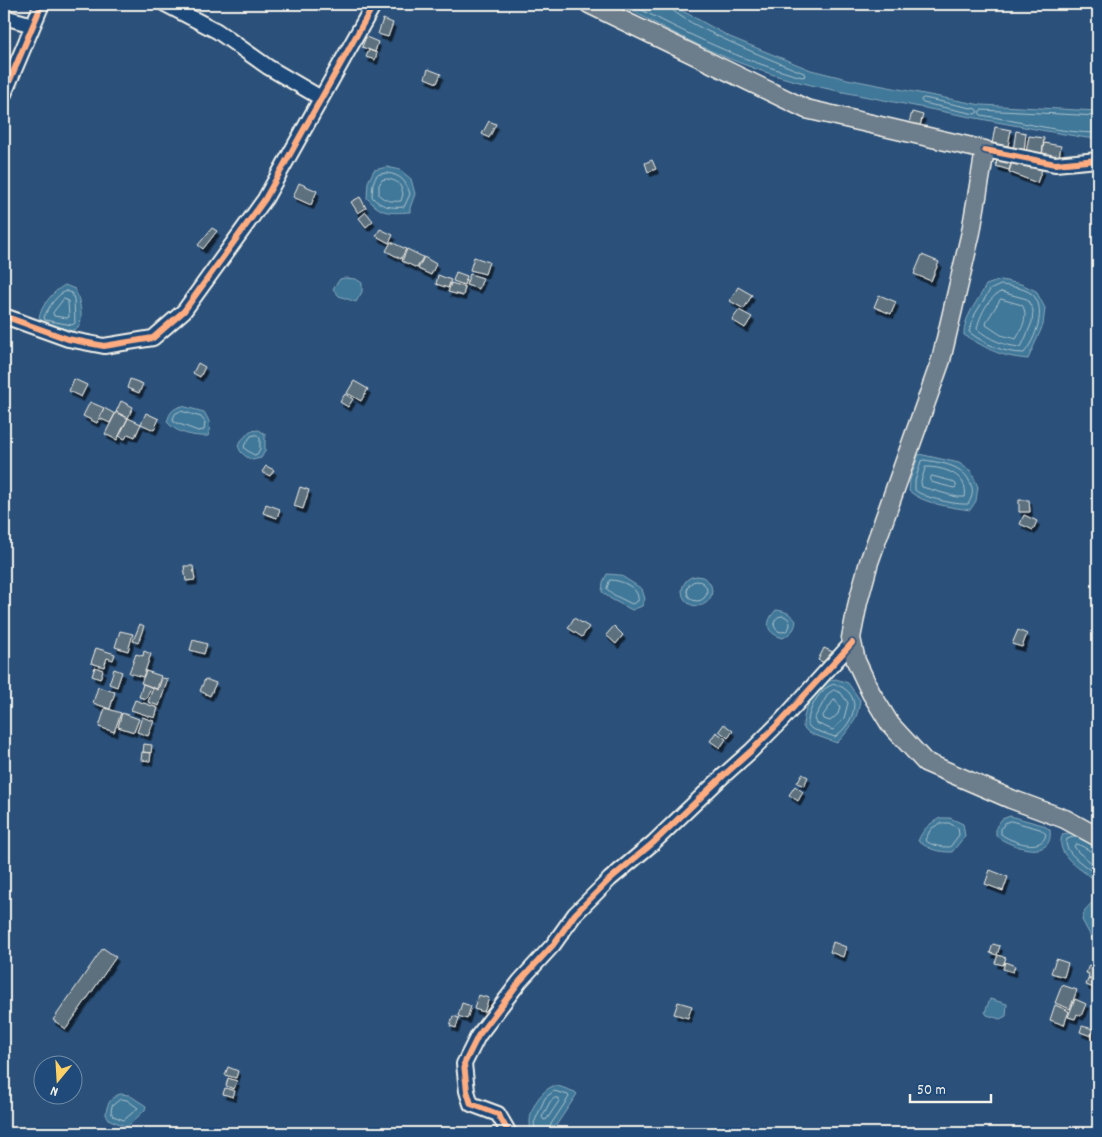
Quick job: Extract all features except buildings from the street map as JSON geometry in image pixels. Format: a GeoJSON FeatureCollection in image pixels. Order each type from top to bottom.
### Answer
{"type":"FeatureCollection","features":[{"type":"Feature","properties":{"kind":"main road"},"geometry":{"type":"LineString","coordinates":[[588,4],[806,109],[986,150],[971,232],[941,360],[870,562],[858,602],[851,638],[856,661],[871,693],[890,724],[925,762],[1011,799],[1065,819],[1098,837]]}},
{"type":"Feature","properties":{"kind":"street"},"geometry":{"type":"LineString","coordinates":[[4,94],[42,4]]}},
{"type":"Feature","properties":{"kind":"street"},"geometry":{"type":"LineString","coordinates":[[165,4],[217,31],[268,66],[321,98]]}},
{"type":"Feature","properties":{"kind":"street"},"geometry":{"type":"LineString","coordinates":[[4,316],[68,339],[104,346],[153,338],[184,311],[260,206],[374,4]]}},
{"type":"Feature","properties":{"kind":"street"},"geometry":{"type":"LineString","coordinates":[[4,17],[33,25]]}},
{"type":"Feature","properties":{"kind":"street"},"geometry":{"type":"LineString","coordinates":[[986,150],[1055,164],[1098,160]]}},
{"type":"Feature","properties":{"kind":"street"},"geometry":{"type":"LineString","coordinates":[[509,1133],[498,1114],[471,1104],[467,1091],[464,1064],[478,1036],[520,981],[553,945],[575,914],[610,879],[653,843],[751,751],[852,643]]}},
{"type":"Feature","properties":{"kind":"water"},"geometry":{"type":"Polygon","coordinates":[[[619,4],[670,4],[730,37],[811,70],[847,79],[981,105],[1098,111],[1098,138],[1087,138],[996,122],[792,80],[756,69],[721,55],[619,4]]]}},
{"type":"Feature","properties":{"kind":"water"},"geometry":{"type":"Polygon","coordinates":[[[387,167],[400,170],[411,179],[415,194],[410,212],[386,212],[377,208],[367,198],[368,182],[374,170],[387,167]]]}},
{"type":"Feature","properties":{"kind":"water"},"geometry":{"type":"Polygon","coordinates":[[[340,279],[356,279],[362,283],[362,292],[356,302],[339,296],[333,289],[340,279]]]}},
{"type":"Feature","properties":{"kind":"water"},"geometry":{"type":"Polygon","coordinates":[[[1001,280],[1021,284],[1036,291],[1045,308],[1043,325],[1028,359],[994,352],[964,335],[964,328],[969,315],[986,285],[1001,280]]]}},
{"type":"Feature","properties":{"kind":"water"},"geometry":{"type":"Polygon","coordinates":[[[65,285],[75,289],[81,311],[78,327],[70,331],[56,329],[39,322],[39,317],[47,301],[65,285]]]}},
{"type":"Feature","properties":{"kind":"water"},"geometry":{"type":"Polygon","coordinates":[[[182,406],[204,412],[209,424],[208,436],[186,434],[175,429],[167,422],[172,411],[182,406]]]}},
{"type":"Feature","properties":{"kind":"water"},"geometry":{"type":"Polygon","coordinates":[[[259,430],[265,434],[265,451],[261,458],[252,460],[241,452],[238,444],[250,431],[259,430]]]}},
{"type":"Feature","properties":{"kind":"water"},"geometry":{"type":"Polygon","coordinates":[[[919,454],[959,463],[971,471],[978,487],[976,501],[970,510],[930,502],[909,491],[910,480],[919,454]]]}},
{"type":"Feature","properties":{"kind":"water"},"geometry":{"type":"Polygon","coordinates":[[[607,574],[620,575],[642,589],[645,599],[642,606],[632,610],[602,592],[603,582],[607,574]]]}},
{"type":"Feature","properties":{"kind":"water"},"geometry":{"type":"Polygon","coordinates":[[[697,576],[708,580],[712,591],[708,602],[697,606],[686,602],[682,591],[686,580],[697,576]]]}},
{"type":"Feature","properties":{"kind":"water"},"geometry":{"type":"Polygon","coordinates":[[[776,610],[787,613],[796,621],[792,631],[783,638],[770,630],[768,623],[776,610]]]}},
{"type":"Feature","properties":{"kind":"water"},"geometry":{"type":"Polygon","coordinates":[[[836,679],[848,683],[860,700],[853,723],[837,743],[809,733],[803,727],[805,712],[812,697],[822,685],[836,679]]]}},
{"type":"Feature","properties":{"kind":"water"},"geometry":{"type":"Polygon","coordinates":[[[1010,816],[1043,825],[1050,830],[1049,840],[1045,846],[1039,849],[1030,849],[1011,844],[996,836],[996,827],[1002,819],[1010,816]]]}},
{"type":"Feature","properties":{"kind":"water"},"geometry":{"type":"Polygon","coordinates":[[[940,818],[950,818],[963,824],[965,836],[952,852],[934,850],[918,841],[927,827],[940,818]]]}},
{"type":"Feature","properties":{"kind":"water"},"geometry":{"type":"Polygon","coordinates":[[[1073,832],[1098,843],[1098,882],[1071,862],[1062,849],[1063,834],[1073,832]]]}},
{"type":"Feature","properties":{"kind":"water"},"geometry":{"type":"Polygon","coordinates":[[[1098,896],[1098,946],[1095,944],[1082,920],[1085,910],[1098,896]]]}},
{"type":"Feature","properties":{"kind":"water"},"geometry":{"type":"Polygon","coordinates":[[[990,999],[1007,1004],[1006,1016],[1000,1019],[987,1015],[985,1012],[990,999]]]}},
{"type":"Feature","properties":{"kind":"water"},"geometry":{"type":"Polygon","coordinates":[[[553,1086],[558,1086],[577,1094],[555,1127],[554,1133],[532,1133],[530,1120],[534,1106],[542,1094],[553,1086]]]}},
{"type":"Feature","properties":{"kind":"water"},"geometry":{"type":"Polygon","coordinates":[[[120,1094],[129,1095],[146,1106],[145,1110],[127,1127],[110,1120],[106,1115],[110,1102],[120,1094]]]}},
{"type":"Feature","properties":{"kind":"cycle path"},"geometry":{"type":"LineString","coordinates":[[4,94],[42,4]]}},
{"type":"Feature","properties":{"kind":"cycle path"},"geometry":{"type":"LineString","coordinates":[[4,316],[68,339],[104,346],[153,338],[184,311],[265,199],[374,4]]}},
{"type":"Feature","properties":{"kind":"cycle path"},"geometry":{"type":"LineString","coordinates":[[985,150],[1055,164],[1098,160]]}},
{"type":"Feature","properties":{"kind":"cycle path"},"geometry":{"type":"LineString","coordinates":[[509,1133],[498,1114],[471,1104],[467,1091],[464,1064],[478,1036],[520,981],[553,945],[575,914],[610,879],[653,843],[751,751],[852,643]]}}]}
